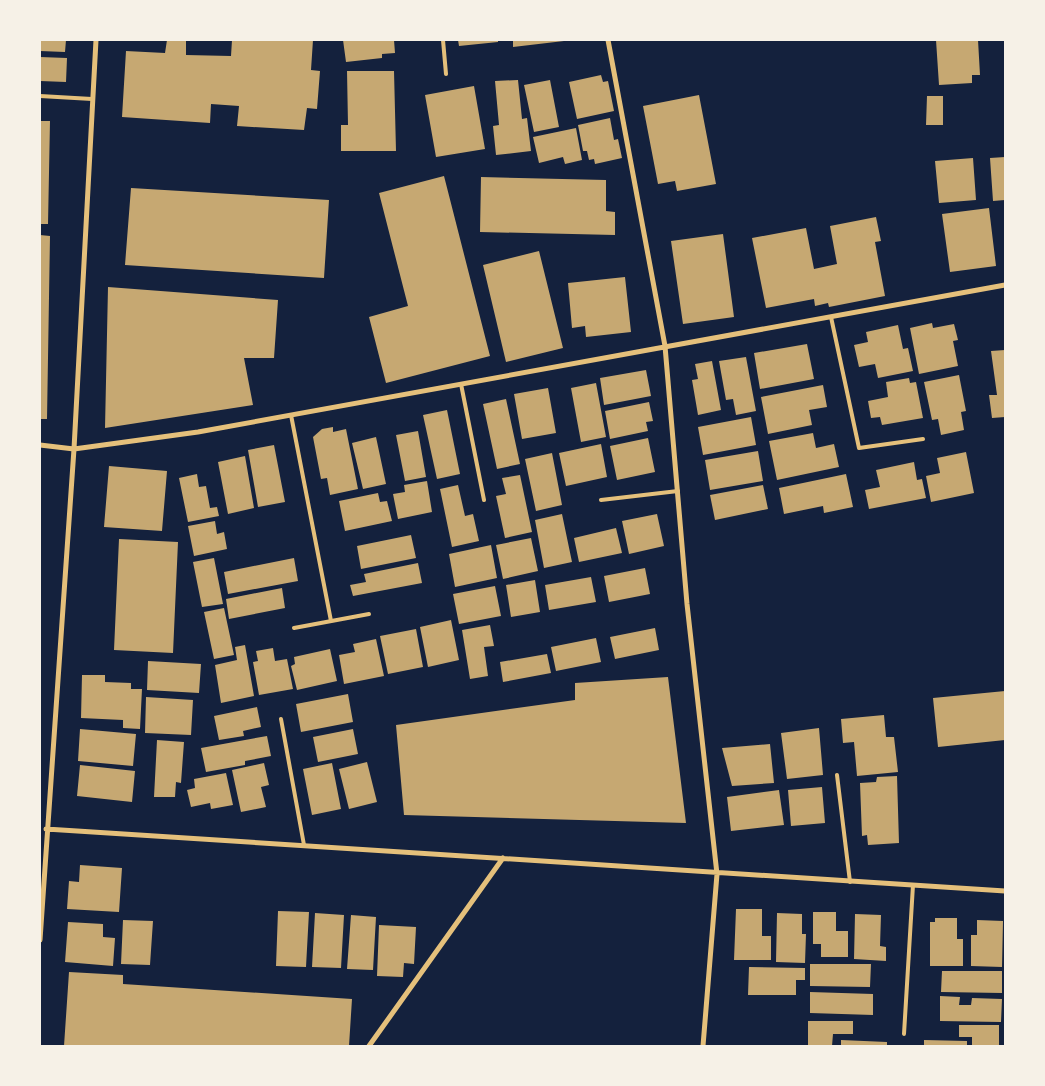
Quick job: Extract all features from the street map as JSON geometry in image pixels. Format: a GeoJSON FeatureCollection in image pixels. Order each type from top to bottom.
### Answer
{"type":"FeatureCollection","features":[{"type":"Feature","properties":{"kind":"street"},"geometry":{"type":"LineString","coordinates":[[40,940],[46,829],[74,449],[96,40]]}},
{"type":"Feature","properties":{"kind":"street"},"geometry":{"type":"LineString","coordinates":[[608,40],[666,346],[687,604],[718,874],[704,1046]]}},
{"type":"Feature","properties":{"kind":"street"},"geometry":{"type":"LineString","coordinates":[[40,445],[74,449],[198,432],[1005,285]]}},
{"type":"Feature","properties":{"kind":"street"},"geometry":{"type":"LineString","coordinates":[[46,829],[503,858],[718,874],[1005,891]]}},
{"type":"Feature","properties":{"kind":"street"},"geometry":{"type":"LineString","coordinates":[[369,1046],[503,858]]}},
{"type":"Feature","properties":{"kind":"lane"},"geometry":{"type":"LineString","coordinates":[[443,40],[446,74]]}},
{"type":"Feature","properties":{"kind":"lane"},"geometry":{"type":"LineString","coordinates":[[40,96],[92,99]]}},
{"type":"Feature","properties":{"kind":"lane"},"geometry":{"type":"LineString","coordinates":[[831,316],[859,448],[923,439]]}},
{"type":"Feature","properties":{"kind":"lane"},"geometry":{"type":"LineString","coordinates":[[461,384],[484,500]]}},
{"type":"Feature","properties":{"kind":"lane"},"geometry":{"type":"LineString","coordinates":[[292,415],[331,621]]}},
{"type":"Feature","properties":{"kind":"lane"},"geometry":{"type":"LineString","coordinates":[[601,500],[678,492]]}},
{"type":"Feature","properties":{"kind":"lane"},"geometry":{"type":"LineString","coordinates":[[294,628],[369,614]]}},
{"type":"Feature","properties":{"kind":"lane"},"geometry":{"type":"LineString","coordinates":[[281,719],[304,845]]}},
{"type":"Feature","properties":{"kind":"lane"},"geometry":{"type":"LineString","coordinates":[[837,775],[850,882]]}},
{"type":"Feature","properties":{"kind":"lane"},"geometry":{"type":"LineString","coordinates":[[904,1034],[913,885]]}},
{"type":"Feature","properties":{"kind":"building"},"geometry":{"type":"Polygon","coordinates":[[[40,40],[66,40],[65,52],[40,51],[40,40]]]}},
{"type":"Feature","properties":{"kind":"building"},"geometry":{"type":"Polygon","coordinates":[[[167,40],[186,40],[186,55],[231,56],[232,40],[313,40],[311,70],[320,71],[317,109],[307,108],[304,130],[237,126],[239,106],[211,104],[210,123],[122,117],[126,51],[165,53],[167,40]]]}},
{"type":"Feature","properties":{"kind":"building"},"geometry":{"type":"Polygon","coordinates":[[[343,40],[394,40],[395,53],[382,54],[382,58],[346,62],[343,40]]]}},
{"type":"Feature","properties":{"kind":"building"},"geometry":{"type":"Polygon","coordinates":[[[458,40],[498,40],[498,42],[459,46],[458,40]]]}},
{"type":"Feature","properties":{"kind":"building"},"geometry":{"type":"Polygon","coordinates":[[[513,40],[564,40],[564,41],[513,47],[513,40]]]}},
{"type":"Feature","properties":{"kind":"building"},"geometry":{"type":"Polygon","coordinates":[[[936,40],[978,40],[980,75],[972,75],[972,83],[939,85],[936,40]]]}},
{"type":"Feature","properties":{"kind":"building"},"geometry":{"type":"Polygon","coordinates":[[[40,57],[67,58],[66,82],[40,81],[40,57]]]}},
{"type":"Feature","properties":{"kind":"building"},"geometry":{"type":"Polygon","coordinates":[[[347,71],[394,71],[396,151],[341,151],[341,125],[348,125],[347,71]]]}},
{"type":"Feature","properties":{"kind":"building"},"geometry":{"type":"Polygon","coordinates":[[[601,75],[603,82],[608,81],[614,111],[577,119],[569,82],[601,75]]]}},
{"type":"Feature","properties":{"kind":"building"},"geometry":{"type":"Polygon","coordinates":[[[518,80],[522,119],[527,118],[531,151],[496,155],[493,126],[499,125],[495,81],[518,80]]]}},
{"type":"Feature","properties":{"kind":"building"},"geometry":{"type":"Polygon","coordinates":[[[550,80],[559,127],[534,132],[524,85],[550,80]]]}},
{"type":"Feature","properties":{"kind":"building"},"geometry":{"type":"Polygon","coordinates":[[[474,86],[485,149],[436,157],[425,95],[474,86]]]}},
{"type":"Feature","properties":{"kind":"building"},"geometry":{"type":"Polygon","coordinates":[[[699,95],[716,184],[677,191],[675,181],[658,184],[643,106],[699,95]]]}},
{"type":"Feature","properties":{"kind":"building"},"geometry":{"type":"Polygon","coordinates":[[[927,96],[943,96],[943,125],[926,125],[927,96]]]}},
{"type":"Feature","properties":{"kind":"building"},"geometry":{"type":"Polygon","coordinates":[[[610,118],[614,140],[618,139],[622,158],[595,164],[594,159],[589,160],[587,151],[583,151],[578,125],[610,118]]]}},
{"type":"Feature","properties":{"kind":"building"},"geometry":{"type":"Polygon","coordinates":[[[40,121],[50,121],[48,224],[40,224],[40,121]]]}},
{"type":"Feature","properties":{"kind":"building"},"geometry":{"type":"Polygon","coordinates":[[[576,128],[582,160],[565,164],[563,157],[539,163],[533,137],[576,128]]]}},
{"type":"Feature","properties":{"kind":"building"},"geometry":{"type":"Polygon","coordinates":[[[1005,157],[1005,200],[993,201],[990,158],[1005,157]]]}},
{"type":"Feature","properties":{"kind":"building"},"geometry":{"type":"Polygon","coordinates":[[[973,158],[976,200],[939,203],[935,161],[973,158]]]}},
{"type":"Feature","properties":{"kind":"building"},"geometry":{"type":"Polygon","coordinates":[[[444,176],[490,356],[386,383],[369,317],[408,306],[379,193],[444,176]]]}},
{"type":"Feature","properties":{"kind":"building"},"geometry":{"type":"Polygon","coordinates":[[[481,177],[606,180],[606,211],[615,212],[615,235],[480,232],[481,177]]]}},
{"type":"Feature","properties":{"kind":"building"},"geometry":{"type":"Polygon","coordinates":[[[131,188],[329,200],[324,278],[125,265],[131,188]]]}},
{"type":"Feature","properties":{"kind":"building"},"geometry":{"type":"Polygon","coordinates":[[[989,208],[996,266],[950,272],[942,214],[989,208]]]}},
{"type":"Feature","properties":{"kind":"building"},"geometry":{"type":"Polygon","coordinates":[[[876,217],[881,241],[875,242],[885,296],[829,307],[828,303],[815,306],[814,299],[766,308],[752,238],[806,228],[814,269],[837,264],[830,226],[876,217]]]}},
{"type":"Feature","properties":{"kind":"building"},"geometry":{"type":"Polygon","coordinates":[[[723,234],[734,317],[683,324],[671,241],[723,234]]]}},
{"type":"Feature","properties":{"kind":"building"},"geometry":{"type":"Polygon","coordinates":[[[40,235],[50,236],[47,419],[40,419],[40,235]]]}},
{"type":"Feature","properties":{"kind":"building"},"geometry":{"type":"Polygon","coordinates":[[[539,251],[563,348],[506,362],[483,265],[539,251]]]}},
{"type":"Feature","properties":{"kind":"building"},"geometry":{"type":"Polygon","coordinates":[[[625,277],[631,332],[586,337],[585,326],[572,328],[568,283],[625,277]]]}},
{"type":"Feature","properties":{"kind":"building"},"geometry":{"type":"Polygon","coordinates":[[[108,287],[278,300],[274,358],[244,358],[253,405],[105,428],[108,287]]]}},
{"type":"Feature","properties":{"kind":"building"},"geometry":{"type":"Polygon","coordinates":[[[932,323],[933,328],[954,324],[958,340],[953,341],[958,366],[919,374],[910,328],[932,323]]]}},
{"type":"Feature","properties":{"kind":"building"},"geometry":{"type":"Polygon","coordinates":[[[898,325],[903,349],[908,348],[913,371],[878,378],[875,364],[859,367],[854,345],[868,342],[866,332],[898,325]]]}},
{"type":"Feature","properties":{"kind":"building"},"geometry":{"type":"Polygon","coordinates":[[[807,344],[814,379],[760,389],[754,353],[807,344]]]}},
{"type":"Feature","properties":{"kind":"building"},"geometry":{"type":"Polygon","coordinates":[[[1005,350],[1005,417],[992,418],[989,395],[997,395],[991,351],[1005,350]]]}},
{"type":"Feature","properties":{"kind":"building"},"geometry":{"type":"Polygon","coordinates":[[[746,357],[756,411],[736,415],[733,399],[726,400],[719,361],[746,357]]]}},
{"type":"Feature","properties":{"kind":"building"},"geometry":{"type":"Polygon","coordinates":[[[712,361],[721,410],[698,415],[692,380],[698,379],[695,364],[712,361]]]}},
{"type":"Feature","properties":{"kind":"building"},"geometry":{"type":"Polygon","coordinates":[[[646,370],[651,396],[604,405],[600,378],[646,370]]]}},
{"type":"Feature","properties":{"kind":"building"},"geometry":{"type":"Polygon","coordinates":[[[959,375],[966,411],[961,412],[964,430],[941,435],[938,419],[932,420],[924,382],[959,375]]]}},
{"type":"Feature","properties":{"kind":"building"},"geometry":{"type":"Polygon","coordinates":[[[909,378],[910,383],[916,382],[923,418],[882,425],[880,417],[871,418],[868,401],[888,397],[886,382],[909,378]]]}},
{"type":"Feature","properties":{"kind":"building"},"geometry":{"type":"Polygon","coordinates":[[[596,383],[606,437],[581,442],[571,388],[596,383]]]}},
{"type":"Feature","properties":{"kind":"building"},"geometry":{"type":"Polygon","coordinates":[[[823,385],[827,407],[809,410],[812,425],[768,434],[761,397],[823,385]]]}},
{"type":"Feature","properties":{"kind":"building"},"geometry":{"type":"Polygon","coordinates":[[[548,388],[556,433],[522,439],[514,394],[548,388]]]}},
{"type":"Feature","properties":{"kind":"building"},"geometry":{"type":"Polygon","coordinates":[[[506,399],[520,464],[497,469],[483,404],[506,399]]]}},
{"type":"Feature","properties":{"kind":"building"},"geometry":{"type":"Polygon","coordinates":[[[649,402],[653,421],[646,422],[648,431],[610,439],[605,411],[649,402]]]}},
{"type":"Feature","properties":{"kind":"building"},"geometry":{"type":"Polygon","coordinates":[[[447,410],[460,474],[437,479],[423,415],[447,410]]]}},
{"type":"Feature","properties":{"kind":"building"},"geometry":{"type":"Polygon","coordinates":[[[751,417],[756,445],[703,455],[698,427],[751,417]]]}},
{"type":"Feature","properties":{"kind":"building"},"geometry":{"type":"Polygon","coordinates":[[[333,427],[333,432],[346,429],[358,489],[330,495],[327,478],[321,479],[313,437],[322,429],[333,427]]]}},
{"type":"Feature","properties":{"kind":"building"},"geometry":{"type":"Polygon","coordinates":[[[418,431],[426,477],[405,481],[396,435],[418,431]]]}},
{"type":"Feature","properties":{"kind":"building"},"geometry":{"type":"Polygon","coordinates":[[[813,433],[816,448],[834,444],[839,467],[777,480],[769,441],[813,433]]]}},
{"type":"Feature","properties":{"kind":"building"},"geometry":{"type":"Polygon","coordinates":[[[376,437],[386,484],[363,489],[352,443],[376,437]]]}},
{"type":"Feature","properties":{"kind":"building"},"geometry":{"type":"Polygon","coordinates":[[[648,438],[655,472],[617,480],[610,446],[648,438]]]}},
{"type":"Feature","properties":{"kind":"building"},"geometry":{"type":"Polygon","coordinates":[[[601,444],[607,477],[566,486],[559,453],[601,444]]]}},
{"type":"Feature","properties":{"kind":"building"},"geometry":{"type":"Polygon","coordinates":[[[274,445],[285,502],[258,507],[248,450],[274,445]]]}},
{"type":"Feature","properties":{"kind":"building"},"geometry":{"type":"Polygon","coordinates":[[[758,451],[763,481],[710,490],[705,460],[758,451]]]}},
{"type":"Feature","properties":{"kind":"building"},"geometry":{"type":"Polygon","coordinates":[[[966,452],[974,493],[931,502],[926,476],[940,473],[937,458],[966,452]]]}},
{"type":"Feature","properties":{"kind":"building"},"geometry":{"type":"Polygon","coordinates":[[[552,453],[562,505],[536,511],[525,459],[552,453]]]}},
{"type":"Feature","properties":{"kind":"building"},"geometry":{"type":"Polygon","coordinates":[[[245,456],[254,508],[228,514],[218,462],[245,456]]]}},
{"type":"Feature","properties":{"kind":"building"},"geometry":{"type":"Polygon","coordinates":[[[914,462],[917,480],[922,479],[926,498],[869,509],[865,490],[880,487],[876,470],[914,462]]]}},
{"type":"Feature","properties":{"kind":"building"},"geometry":{"type":"Polygon","coordinates":[[[109,466],[167,471],[162,531],[104,527],[109,466]]]}},
{"type":"Feature","properties":{"kind":"building"},"geometry":{"type":"Polygon","coordinates":[[[197,474],[199,487],[206,486],[210,508],[217,507],[219,516],[188,522],[179,478],[197,474]]]}},
{"type":"Feature","properties":{"kind":"building"},"geometry":{"type":"Polygon","coordinates":[[[846,474],[853,507],[824,513],[823,506],[784,514],[779,488],[846,474]]]}},
{"type":"Feature","properties":{"kind":"building"},"geometry":{"type":"Polygon","coordinates":[[[520,475],[532,532],[505,538],[496,496],[506,494],[502,478],[520,475]]]}},
{"type":"Feature","properties":{"kind":"building"},"geometry":{"type":"Polygon","coordinates":[[[427,481],[432,512],[398,519],[393,494],[405,492],[404,485],[427,481]]]}},
{"type":"Feature","properties":{"kind":"building"},"geometry":{"type":"Polygon","coordinates":[[[458,485],[465,516],[473,514],[479,541],[452,547],[440,489],[458,485]]]}},
{"type":"Feature","properties":{"kind":"building"},"geometry":{"type":"Polygon","coordinates":[[[763,485],[768,509],[715,520],[710,495],[763,485]]]}},
{"type":"Feature","properties":{"kind":"building"},"geometry":{"type":"Polygon","coordinates":[[[378,493],[380,502],[387,501],[392,521],[345,531],[339,501],[378,493]]]}},
{"type":"Feature","properties":{"kind":"building"},"geometry":{"type":"Polygon","coordinates":[[[562,514],[572,562],[544,568],[535,520],[562,514]]]}},
{"type":"Feature","properties":{"kind":"building"},"geometry":{"type":"Polygon","coordinates":[[[657,514],[664,546],[629,554],[622,521],[657,514]]]}},
{"type":"Feature","properties":{"kind":"building"},"geometry":{"type":"Polygon","coordinates":[[[215,521],[217,534],[224,532],[227,549],[194,556],[188,526],[215,521]]]}},
{"type":"Feature","properties":{"kind":"building"},"geometry":{"type":"Polygon","coordinates":[[[616,528],[622,553],[579,562],[574,538],[616,528]]]}},
{"type":"Feature","properties":{"kind":"building"},"geometry":{"type":"Polygon","coordinates":[[[411,535],[416,558],[361,569],[357,546],[411,535]]]}},
{"type":"Feature","properties":{"kind":"building"},"geometry":{"type":"Polygon","coordinates":[[[531,538],[538,571],[503,579],[496,545],[531,538]]]}},
{"type":"Feature","properties":{"kind":"building"},"geometry":{"type":"Polygon","coordinates":[[[119,539],[178,542],[173,653],[114,650],[119,539]]]}},
{"type":"Feature","properties":{"kind":"building"},"geometry":{"type":"Polygon","coordinates":[[[491,545],[497,578],[455,587],[449,554],[491,545]]]}},
{"type":"Feature","properties":{"kind":"building"},"geometry":{"type":"Polygon","coordinates":[[[214,558],[223,604],[202,607],[193,562],[214,558]]]}},
{"type":"Feature","properties":{"kind":"building"},"geometry":{"type":"Polygon","coordinates":[[[294,558],[298,581],[228,594],[224,572],[294,558]]]}},
{"type":"Feature","properties":{"kind":"building"},"geometry":{"type":"Polygon","coordinates":[[[418,563],[422,583],[353,596],[350,585],[366,582],[364,574],[418,563]]]}},
{"type":"Feature","properties":{"kind":"building"},"geometry":{"type":"Polygon","coordinates":[[[645,568],[650,594],[609,602],[604,576],[645,568]]]}},
{"type":"Feature","properties":{"kind":"building"},"geometry":{"type":"Polygon","coordinates":[[[591,577],[596,602],[549,610],[545,585],[591,577]]]}},
{"type":"Feature","properties":{"kind":"building"},"geometry":{"type":"Polygon","coordinates":[[[535,580],[540,612],[511,617],[506,585],[535,580]]]}},
{"type":"Feature","properties":{"kind":"building"},"geometry":{"type":"Polygon","coordinates":[[[495,586],[501,616],[459,624],[453,594],[495,586]]]}},
{"type":"Feature","properties":{"kind":"building"},"geometry":{"type":"Polygon","coordinates":[[[282,588],[285,608],[229,619],[226,599],[282,588]]]}},
{"type":"Feature","properties":{"kind":"building"},"geometry":{"type":"Polygon","coordinates":[[[224,608],[234,655],[214,659],[204,612],[224,608]]]}},
{"type":"Feature","properties":{"kind":"building"},"geometry":{"type":"Polygon","coordinates":[[[451,620],[459,660],[428,667],[420,627],[451,620]]]}},
{"type":"Feature","properties":{"kind":"building"},"geometry":{"type":"Polygon","coordinates":[[[490,625],[494,646],[484,647],[488,676],[470,679],[462,630],[490,625]]]}},
{"type":"Feature","properties":{"kind":"building"},"geometry":{"type":"Polygon","coordinates":[[[655,628],[659,650],[615,659],[610,637],[655,628]]]}},
{"type":"Feature","properties":{"kind":"building"},"geometry":{"type":"Polygon","coordinates":[[[416,629],[423,667],[388,674],[380,636],[416,629]]]}},
{"type":"Feature","properties":{"kind":"building"},"geometry":{"type":"Polygon","coordinates":[[[596,638],[601,662],[556,671],[551,647],[596,638]]]}},
{"type":"Feature","properties":{"kind":"building"},"geometry":{"type":"Polygon","coordinates":[[[376,639],[384,676],[344,684],[339,655],[355,652],[353,644],[376,639]]]}},
{"type":"Feature","properties":{"kind":"building"},"geometry":{"type":"Polygon","coordinates":[[[245,645],[254,696],[221,703],[215,665],[237,660],[235,647],[245,645]]]}},
{"type":"Feature","properties":{"kind":"building"},"geometry":{"type":"Polygon","coordinates":[[[273,648],[275,661],[287,659],[293,689],[259,695],[253,662],[258,661],[256,651],[273,648]]]}},
{"type":"Feature","properties":{"kind":"building"},"geometry":{"type":"Polygon","coordinates":[[[330,649],[337,681],[297,690],[291,666],[295,664],[294,657],[330,649]]]}},
{"type":"Feature","properties":{"kind":"building"},"geometry":{"type":"Polygon","coordinates":[[[547,654],[551,673],[503,682],[500,662],[547,654]]]}},
{"type":"Feature","properties":{"kind":"building"},"geometry":{"type":"Polygon","coordinates":[[[148,661],[201,664],[199,693],[147,690],[148,661]]]}},
{"type":"Feature","properties":{"kind":"building"},"geometry":{"type":"Polygon","coordinates":[[[82,675],[105,675],[105,682],[131,683],[131,689],[142,689],[140,729],[123,728],[123,720],[81,718],[82,675]]]}},
{"type":"Feature","properties":{"kind":"building"},"geometry":{"type":"Polygon","coordinates":[[[668,677],[686,823],[404,815],[396,725],[575,700],[575,683],[668,677]]]}},
{"type":"Feature","properties":{"kind":"building"},"geometry":{"type":"Polygon","coordinates":[[[1005,691],[1005,740],[938,747],[933,698],[1005,691]]]}},
{"type":"Feature","properties":{"kind":"building"},"geometry":{"type":"Polygon","coordinates":[[[348,694],[353,722],[301,732],[296,704],[348,694]]]}},
{"type":"Feature","properties":{"kind":"building"},"geometry":{"type":"Polygon","coordinates":[[[146,697],[193,700],[191,735],[145,733],[146,697]]]}},
{"type":"Feature","properties":{"kind":"building"},"geometry":{"type":"Polygon","coordinates":[[[257,707],[261,727],[243,731],[244,736],[219,740],[214,716],[257,707]]]}},
{"type":"Feature","properties":{"kind":"building"},"geometry":{"type":"Polygon","coordinates":[[[884,715],[886,737],[894,737],[898,772],[857,776],[854,742],[843,743],[841,719],[884,715]]]}},
{"type":"Feature","properties":{"kind":"building"},"geometry":{"type":"Polygon","coordinates":[[[819,728],[823,775],[787,779],[781,733],[819,728]]]}},
{"type":"Feature","properties":{"kind":"building"},"geometry":{"type":"Polygon","coordinates":[[[80,729],[136,734],[133,766],[78,761],[80,729]]]}},
{"type":"Feature","properties":{"kind":"building"},"geometry":{"type":"Polygon","coordinates":[[[353,729],[358,754],[318,762],[313,737],[353,729]]]}},
{"type":"Feature","properties":{"kind":"building"},"geometry":{"type":"Polygon","coordinates":[[[267,736],[271,756],[245,761],[245,765],[206,772],[201,748],[267,736]]]}},
{"type":"Feature","properties":{"kind":"building"},"geometry":{"type":"Polygon","coordinates":[[[157,740],[184,742],[181,783],[176,782],[175,797],[154,797],[157,740]]]}},
{"type":"Feature","properties":{"kind":"building"},"geometry":{"type":"Polygon","coordinates":[[[770,744],[774,783],[732,786],[722,748],[770,744]]]}},
{"type":"Feature","properties":{"kind":"building"},"geometry":{"type":"Polygon","coordinates":[[[367,762],[377,802],[349,809],[339,769],[367,762]]]}},
{"type":"Feature","properties":{"kind":"building"},"geometry":{"type":"Polygon","coordinates":[[[264,763],[269,785],[261,787],[266,807],[241,812],[232,770],[264,763]]]}},
{"type":"Feature","properties":{"kind":"building"},"geometry":{"type":"Polygon","coordinates":[[[332,763],[341,809],[312,815],[303,769],[332,763]]]}},
{"type":"Feature","properties":{"kind":"building"},"geometry":{"type":"Polygon","coordinates":[[[80,765],[135,771],[132,802],[77,796],[80,765]]]}},
{"type":"Feature","properties":{"kind":"building"},"geometry":{"type":"Polygon","coordinates":[[[226,773],[233,805],[211,809],[210,803],[191,807],[187,790],[195,788],[194,779],[226,773]]]}},
{"type":"Feature","properties":{"kind":"building"},"geometry":{"type":"Polygon","coordinates":[[[897,776],[899,843],[868,845],[867,835],[862,836],[860,783],[876,782],[877,777],[897,776]]]}},
{"type":"Feature","properties":{"kind":"building"},"geometry":{"type":"Polygon","coordinates":[[[822,787],[825,823],[791,826],[788,790],[822,787]]]}},
{"type":"Feature","properties":{"kind":"building"},"geometry":{"type":"Polygon","coordinates":[[[779,790],[784,825],[731,831],[727,797],[779,790]]]}},
{"type":"Feature","properties":{"kind":"building"},"geometry":{"type":"Polygon","coordinates":[[[80,865],[122,868],[119,912],[67,909],[69,881],[79,882],[80,865]]]}},
{"type":"Feature","properties":{"kind":"building"},"geometry":{"type":"Polygon","coordinates":[[[736,909],[762,909],[762,936],[771,936],[771,960],[734,960],[736,909]]]}},
{"type":"Feature","properties":{"kind":"building"},"geometry":{"type":"Polygon","coordinates":[[[278,911],[309,912],[306,967],[276,966],[278,911]]]}},
{"type":"Feature","properties":{"kind":"building"},"geometry":{"type":"Polygon","coordinates":[[[813,912],[836,912],[836,931],[848,931],[848,957],[821,957],[821,944],[813,944],[813,912]]]}},
{"type":"Feature","properties":{"kind":"building"},"geometry":{"type":"Polygon","coordinates":[[[315,913],[344,915],[341,968],[312,967],[315,913]]]}},
{"type":"Feature","properties":{"kind":"building"},"geometry":{"type":"Polygon","coordinates":[[[777,913],[802,914],[802,934],[806,934],[805,963],[776,962],[777,913]]]}},
{"type":"Feature","properties":{"kind":"building"},"geometry":{"type":"Polygon","coordinates":[[[855,914],[881,915],[880,946],[886,947],[886,961],[854,959],[855,914]]]}},
{"type":"Feature","properties":{"kind":"building"},"geometry":{"type":"Polygon","coordinates":[[[351,915],[376,917],[373,970],[347,969],[351,915]]]}},
{"type":"Feature","properties":{"kind":"building"},"geometry":{"type":"Polygon","coordinates":[[[935,918],[957,918],[957,939],[963,939],[963,966],[930,966],[930,922],[935,922],[935,918]]]}},
{"type":"Feature","properties":{"kind":"building"},"geometry":{"type":"Polygon","coordinates":[[[123,920],[153,921],[150,965],[121,964],[123,920]]]}},
{"type":"Feature","properties":{"kind":"building"},"geometry":{"type":"Polygon","coordinates":[[[977,920],[1003,921],[1002,967],[971,966],[971,935],[977,935],[977,920]]]}},
{"type":"Feature","properties":{"kind":"building"},"geometry":{"type":"Polygon","coordinates":[[[68,922],[103,924],[103,937],[115,938],[113,966],[65,962],[68,922]]]}},
{"type":"Feature","properties":{"kind":"building"},"geometry":{"type":"Polygon","coordinates":[[[379,925],[416,927],[414,964],[404,963],[403,977],[377,976],[379,925]]]}},
{"type":"Feature","properties":{"kind":"building"},"geometry":{"type":"Polygon","coordinates":[[[810,964],[871,964],[870,987],[810,986],[810,964]]]}},
{"type":"Feature","properties":{"kind":"building"},"geometry":{"type":"Polygon","coordinates":[[[749,967],[805,968],[805,980],[796,980],[796,995],[748,995],[749,967]]]}},
{"type":"Feature","properties":{"kind":"building"},"geometry":{"type":"Polygon","coordinates":[[[942,971],[1002,971],[1002,993],[941,992],[942,971]]]}},
{"type":"Feature","properties":{"kind":"building"},"geometry":{"type":"Polygon","coordinates":[[[69,972],[123,975],[123,984],[352,999],[349,1046],[64,1046],[69,972]]]}},
{"type":"Feature","properties":{"kind":"building"},"geometry":{"type":"Polygon","coordinates":[[[810,992],[873,994],[873,1015],[810,1013],[810,992]]]}},
{"type":"Feature","properties":{"kind":"building"},"geometry":{"type":"Polygon","coordinates":[[[940,996],[960,997],[959,1005],[971,1005],[972,998],[1002,999],[1001,1022],[940,1021],[940,996]]]}},
{"type":"Feature","properties":{"kind":"building"},"geometry":{"type":"Polygon","coordinates":[[[808,1021],[853,1021],[853,1034],[833,1034],[832,1046],[808,1046],[808,1021]]]}},
{"type":"Feature","properties":{"kind":"building"},"geometry":{"type":"Polygon","coordinates":[[[959,1025],[999,1025],[999,1046],[972,1046],[972,1037],[959,1037],[959,1025]]]}},
{"type":"Feature","properties":{"kind":"building"},"geometry":{"type":"Polygon","coordinates":[[[841,1040],[887,1042],[887,1046],[841,1046],[841,1040]]]}},
{"type":"Feature","properties":{"kind":"building"},"geometry":{"type":"Polygon","coordinates":[[[924,1040],[967,1041],[967,1046],[924,1046],[924,1040]]]}}]}
